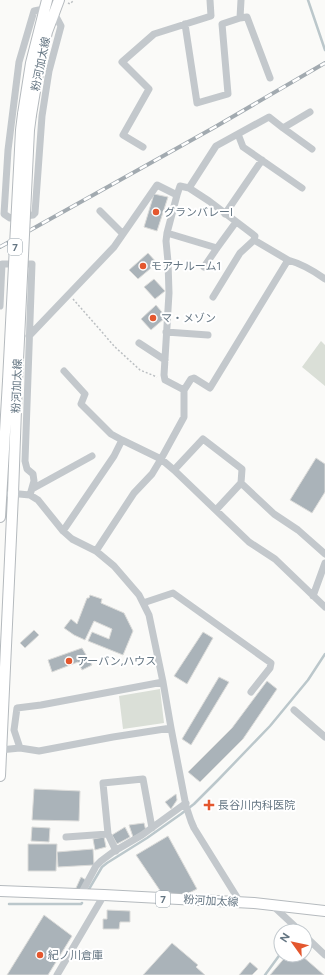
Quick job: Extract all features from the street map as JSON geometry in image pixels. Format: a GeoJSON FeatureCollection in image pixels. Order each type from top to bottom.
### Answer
{"type":"FeatureCollection","features":[{"type":"Feature","properties":{"kind":"main road","name":"粉河加太線"},"geometry":{"type":"LineString","coordinates":[[0,776],[13,494],[12,381],[21,130],[27,114],[31,63],[48,8],[59,0]]}},
{"type":"Feature","properties":{"kind":"main road","name":"粉河加太線"},"geometry":{"type":"LineString","coordinates":[[0,517],[0,494],[12,381]]}},
{"type":"Feature","properties":{"kind":"main road","name":"粉河加太線"},"geometry":{"type":"LineString","coordinates":[[0,891],[240,902],[325,911]]}},
{"type":"Feature","properties":{"kind":"street"},"geometry":{"type":"LineString","coordinates":[[143,147],[123,134],[149,89],[122,62],[154,34],[211,16],[210,0]]}},
{"type":"Feature","properties":{"kind":"street"},"geometry":{"type":"LineString","coordinates":[[240,18],[241,0]]}},
{"type":"Feature","properties":{"kind":"street"},"geometry":{"type":"LineString","coordinates":[[48,8],[61,26],[49,72],[42,116],[35,213],[33,215],[10,218],[4,214],[4,206],[8,150],[19,62],[34,12],[48,8]]}},
{"type":"Feature","properties":{"kind":"street"},"geometry":{"type":"LineString","coordinates":[[185,24],[197,103],[228,94],[222,24],[247,17],[270,78]]}},
{"type":"Feature","properties":{"kind":"street"},"geometry":{"type":"LineString","coordinates":[[283,128],[310,112]]}},
{"type":"Feature","properties":{"kind":"street"},"geometry":{"type":"LineString","coordinates":[[189,188],[216,146],[269,117],[312,149]]}},
{"type":"Feature","properties":{"kind":"street"},"geometry":{"type":"LineString","coordinates":[[238,134],[243,147],[302,188]]}},
{"type":"Feature","properties":{"kind":"street"},"geometry":{"type":"LineString","coordinates":[[225,214],[262,160]]}},
{"type":"Feature","properties":{"kind":"street"},"geometry":{"type":"LineString","coordinates":[[29,336],[114,247],[157,185],[176,195]]}},
{"type":"Feature","properties":{"kind":"street"},"geometry":{"type":"LineString","coordinates":[[184,390],[165,380],[164,375],[169,293],[166,234],[176,195],[180,186],[189,188],[209,201],[255,236],[254,240]]}},
{"type":"Feature","properties":{"kind":"street"},"geometry":{"type":"LineString","coordinates":[[100,211],[123,234]]}},
{"type":"Feature","properties":{"kind":"street"},"geometry":{"type":"LineString","coordinates":[[204,267],[236,222]]}},
{"type":"Feature","properties":{"kind":"street"},"geometry":{"type":"LineString","coordinates":[[166,234],[217,248]]}},
{"type":"Feature","properties":{"kind":"street"},"geometry":{"type":"LineString","coordinates":[[254,240],[288,260],[297,262],[316,272],[325,279]]}},
{"type":"Feature","properties":{"kind":"street"},"geometry":{"type":"LineString","coordinates":[[213,297],[240,254],[254,240]]}},
{"type":"Feature","properties":{"kind":"street"},"geometry":{"type":"LineString","coordinates":[[96,551],[134,493],[152,474],[161,458],[184,416],[184,390],[191,379],[194,378],[210,388],[288,260]]}},
{"type":"Feature","properties":{"kind":"street"},"geometry":{"type":"LineString","coordinates":[[0,306],[2,264],[32,264],[24,461],[27,469],[33,474],[34,481],[31,492]]}},
{"type":"Feature","properties":{"kind":"street"},"geometry":{"type":"LineString","coordinates":[[166,332],[208,335]]}},
{"type":"Feature","properties":{"kind":"street"},"geometry":{"type":"LineString","coordinates":[[139,343],[165,360]]}},
{"type":"Feature","properties":{"kind":"street"},"geometry":{"type":"LineString","coordinates":[[64,371],[84,394],[81,404],[111,434],[161,458],[249,542],[275,559],[325,607]]}},
{"type":"Feature","properties":{"kind":"street"},"geometry":{"type":"LineString","coordinates":[[174,470],[203,439],[242,469],[241,483],[216,510]]}},
{"type":"Feature","properties":{"kind":"street"},"geometry":{"type":"LineString","coordinates":[[64,531],[114,456],[122,440]]}},
{"type":"Feature","properties":{"kind":"street"},"geometry":{"type":"LineString","coordinates":[[0,494],[19,494],[31,492],[92,456]]}},
{"type":"Feature","properties":{"kind":"street"},"geometry":{"type":"LineString","coordinates":[[241,483],[274,514],[298,530],[325,554]]}},
{"type":"Feature","properties":{"kind":"street"},"geometry":{"type":"LineString","coordinates":[[31,492],[72,539],[96,551],[114,566],[139,595],[149,615],[187,807],[194,828],[240,902]]}},
{"type":"Feature","properties":{"kind":"street"},"geometry":{"type":"LineString","coordinates":[[313,596],[325,563]]}},
{"type":"Feature","properties":{"kind":"street"},"geometry":{"type":"LineString","coordinates":[[143,603],[173,593],[271,663],[270,668],[251,692]]}},
{"type":"Feature","properties":{"kind":"street"},"geometry":{"type":"LineString","coordinates":[[20,748],[14,730],[17,708],[163,682]]}},
{"type":"Feature","properties":{"kind":"street"},"geometry":{"type":"LineString","coordinates":[[294,710],[325,737]]}},
{"type":"Feature","properties":{"kind":"street"},"geometry":{"type":"LineString","coordinates":[[1,750],[20,748],[39,751],[171,728]]}},
{"type":"Feature","properties":{"kind":"street"},"geometry":{"type":"LineString","coordinates":[[116,850],[108,834],[103,783],[143,779],[152,828]]}},
{"type":"Feature","properties":{"kind":"street"},"geometry":{"type":"LineString","coordinates":[[81,894],[96,866],[101,861],[116,850],[187,807]]}},
{"type":"Feature","properties":{"kind":"street"},"geometry":{"type":"LineString","coordinates":[[66,837],[108,834]]}},
{"type":"Feature","properties":{"kind":"street"},"geometry":{"type":"LineString","coordinates":[[57,975],[104,895]]}},
{"type":"Feature","properties":{"kind":"street"},"geometry":{"type":"LineString","coordinates":[[272,905],[291,923]]}},
{"type":"Feature","properties":{"kind":"street"},"geometry":{"type":"LineString","coordinates":[[313,944],[325,955]]}},
{"type":"Feature","properties":{"kind":"path"},"geometry":{"type":"LineString","coordinates":[[66,0],[70,4],[74,0]]}},
{"type":"Feature","properties":{"kind":"path"},"geometry":{"type":"LineString","coordinates":[[69,294],[115,347],[140,370],[165,380]]}},
{"type":"Feature","properties":{"kind":"shaded area"},"geometry":{"type":"Polygon","coordinates":[[[321,341],[325,345],[325,386],[302,367],[321,341]]]}},
{"type":"Feature","properties":{"kind":"shaded area"},"geometry":{"type":"Polygon","coordinates":[[[160,689],[164,723],[123,729],[119,696],[160,689]]]}},
{"type":"Feature","properties":{"kind":"building","name":"グランバレーI"},"geometry":{"type":"Polygon","coordinates":[[[154,194],[168,197],[157,231],[144,227],[154,194]]]}},
{"type":"Feature","properties":{"kind":"building","name":"モアナルーム1"},"geometry":{"type":"Polygon","coordinates":[[[148,253],[157,263],[138,279],[129,270],[148,253]]]}},
{"type":"Feature","properties":{"kind":"building"},"geometry":{"type":"Polygon","coordinates":[[[154,279],[165,291],[155,299],[144,287],[154,279]]]}},
{"type":"Feature","properties":{"kind":"building","name":"マ・メゾン"},"geometry":{"type":"Polygon","coordinates":[[[156,305],[166,317],[151,330],[141,319],[156,305]]]}},
{"type":"Feature","properties":{"kind":"building"},"geometry":{"type":"Polygon","coordinates":[[[316,458],[325,464],[325,492],[312,513],[290,500],[316,458]]]}},
{"type":"Feature","properties":{"kind":"building"},"geometry":{"type":"Polygon","coordinates":[[[90,595],[102,599],[101,603],[124,613],[133,631],[123,655],[88,641],[92,632],[109,639],[112,629],[94,621],[85,640],[64,628],[71,619],[77,624],[87,598],[89,598],[90,595]]]}},
{"type":"Feature","properties":{"kind":"building"},"geometry":{"type":"Polygon","coordinates":[[[34,630],[39,635],[25,648],[20,643],[34,630]]]}},
{"type":"Feature","properties":{"kind":"building"},"geometry":{"type":"Polygon","coordinates":[[[203,632],[213,638],[187,684],[174,676],[203,632]]]}},
{"type":"Feature","properties":{"kind":"building","name":"アーバン,ハウス"},"geometry":{"type":"Polygon","coordinates":[[[82,648],[92,665],[82,670],[78,662],[52,672],[48,660],[82,648]]]}},
{"type":"Feature","properties":{"kind":"building"},"geometry":{"type":"Polygon","coordinates":[[[219,677],[229,682],[191,745],[182,739],[219,677]]]}},
{"type":"Feature","properties":{"kind":"building"},"geometry":{"type":"Polygon","coordinates":[[[267,681],[277,689],[243,739],[200,782],[188,772],[232,728],[267,681]]]}},
{"type":"Feature","properties":{"kind":"building"},"geometry":{"type":"Polygon","coordinates":[[[34,789],[80,791],[79,821],[32,820],[34,789]]]}},
{"type":"Feature","properties":{"kind":"building"},"geometry":{"type":"Polygon","coordinates":[[[176,794],[177,800],[171,809],[165,802],[176,794]]]}},
{"type":"Feature","properties":{"kind":"building"},"geometry":{"type":"Polygon","coordinates":[[[144,823],[146,831],[133,837],[129,825],[144,823]]]}},
{"type":"Feature","properties":{"kind":"building"},"geometry":{"type":"Polygon","coordinates":[[[32,827],[50,828],[49,842],[31,841],[32,827]]]}},
{"type":"Feature","properties":{"kind":"building"},"geometry":{"type":"Polygon","coordinates":[[[125,827],[130,837],[117,844],[112,835],[125,827]]]}},
{"type":"Feature","properties":{"kind":"building"},"geometry":{"type":"Polygon","coordinates":[[[168,836],[197,889],[185,895],[161,892],[136,855],[168,836]]]}},
{"type":"Feature","properties":{"kind":"building"},"geometry":{"type":"Polygon","coordinates":[[[104,837],[106,847],[95,850],[93,839],[104,837]]]}},
{"type":"Feature","properties":{"kind":"building"},"geometry":{"type":"Polygon","coordinates":[[[28,844],[57,844],[56,871],[28,871],[28,844]]]}},
{"type":"Feature","properties":{"kind":"building"},"geometry":{"type":"Polygon","coordinates":[[[93,849],[94,865],[58,867],[57,852],[93,849]]]}},
{"type":"Feature","properties":{"kind":"building"},"geometry":{"type":"Polygon","coordinates":[[[81,877],[86,880],[81,890],[76,888],[81,877]]]}},
{"type":"Feature","properties":{"kind":"building"},"geometry":{"type":"Polygon","coordinates":[[[107,910],[130,911],[130,922],[120,922],[119,929],[103,929],[103,919],[107,919],[107,910]]]}},
{"type":"Feature","properties":{"kind":"building","name":"紀ノ川倉庫"},"geometry":{"type":"Polygon","coordinates":[[[44,915],[72,936],[48,975],[7,975],[44,915]]]}},
{"type":"Feature","properties":{"kind":"building"},"geometry":{"type":"Polygon","coordinates":[[[172,943],[198,965],[196,967],[205,975],[143,975],[172,943]]]}},
{"type":"Feature","properties":{"kind":"building"},"geometry":{"type":"Polygon","coordinates":[[[250,962],[258,969],[252,975],[239,975],[250,962]]]}},
{"type":"Feature","properties":{"kind":"building"},"geometry":{"type":"Polygon","coordinates":[[[280,963],[310,963],[324,975],[270,975],[280,963]]]}},
{"type":"Feature","properties":{"kind":"waterway"},"geometry":{"type":"LineString","coordinates":[[308,0],[325,50]]}},
{"type":"Feature","properties":{"kind":"waterway"},"geometry":{"type":"LineString","coordinates":[[89,889],[102,867],[147,838],[194,804],[270,726],[308,680],[325,654]]}},
{"type":"Feature","properties":{"kind":"waterway"},"geometry":{"type":"LineString","coordinates":[[9,904],[82,903]]}},
{"type":"Feature","properties":{"kind":"waterway"},"geometry":{"type":"LineString","coordinates":[[265,975],[274,963]]}},
{"type":"Feature","properties":{"kind":"railway"},"geometry":{"type":"LineString","coordinates":[[0,247],[215,127],[325,63]]}},
{"type":"Feature","properties":{"kind":"place","name":"グランバレーI"},"geometry":{"type":"Point","coordinates":[156,212]}},
{"type":"Feature","properties":{"kind":"place","name":"モアナルーム1"},"geometry":{"type":"Point","coordinates":[143,266]}},
{"type":"Feature","properties":{"kind":"place","name":"マ・メゾン"},"geometry":{"type":"Point","coordinates":[153,318]}},
{"type":"Feature","properties":{"kind":"place","name":"アーバン,ハウス"},"geometry":{"type":"Point","coordinates":[69,661]}},
{"type":"Feature","properties":{"kind":"place","name":"長谷川内科医院"},"geometry":{"type":"Point","coordinates":[209,805]}},
{"type":"Feature","properties":{"kind":"place","name":"紀ノ川倉庫"},"geometry":{"type":"Point","coordinates":[40,955]}}]}
